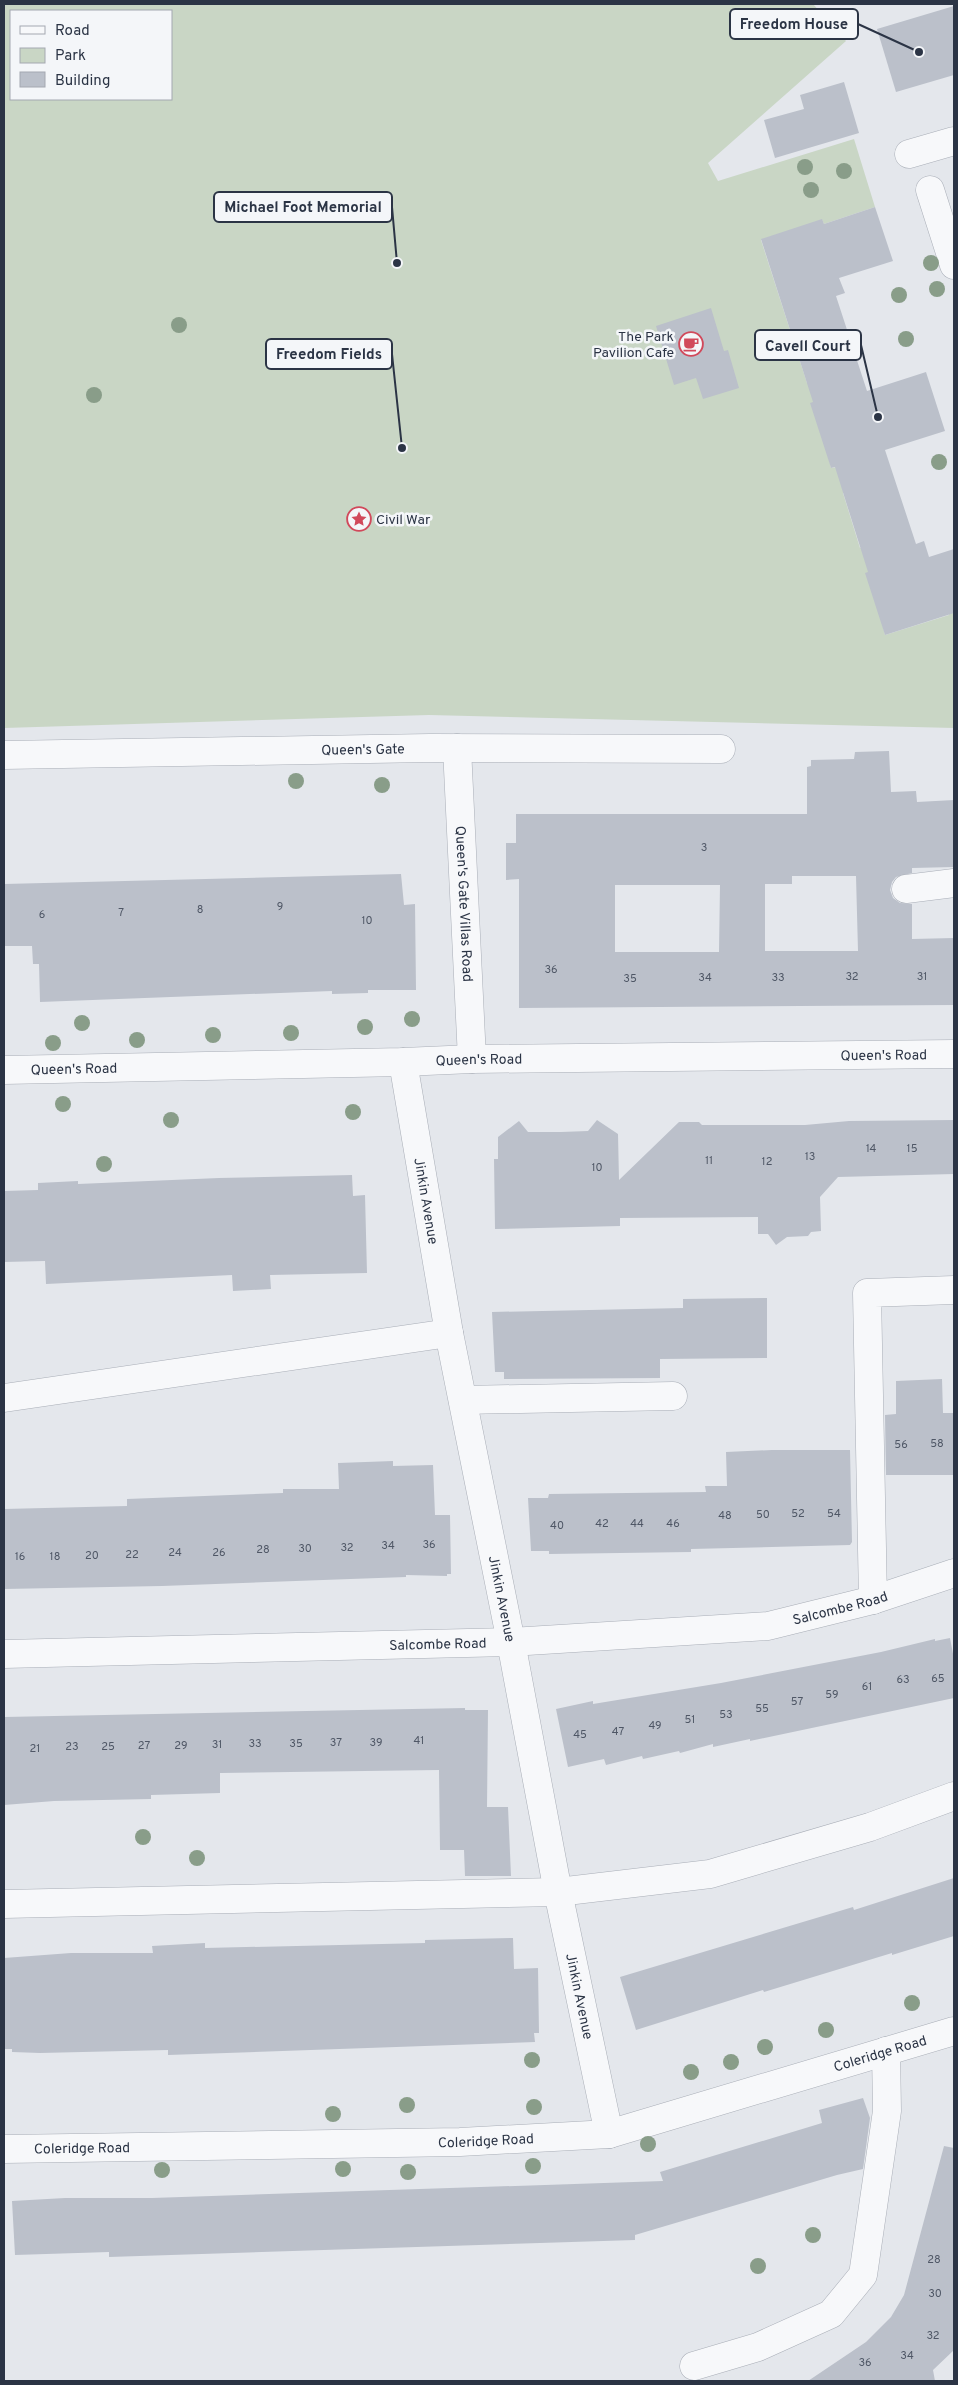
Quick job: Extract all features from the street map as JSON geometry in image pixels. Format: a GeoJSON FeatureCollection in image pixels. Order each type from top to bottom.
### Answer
{"type":"FeatureCollection","features":[{"type":"Feature","properties":{"kind":"street"},"geometry":{"type":"LineString","coordinates":[[909,154],[954,141]]}},
{"type":"Feature","properties":{"kind":"street"},"geometry":{"type":"LineString","coordinates":[[930,190],[954,265]]}},
{"type":"Feature","properties":{"kind":"street","name":"Queen's Gate"},"geometry":{"type":"LineString","coordinates":[[4,755],[457,748],[721,749]]}},
{"type":"Feature","properties":{"kind":"street","name":"Queen's Gate Villas Road"},"geometry":{"type":"LineString","coordinates":[[457,748],[472,1059]]}},
{"type":"Feature","properties":{"kind":"street"},"geometry":{"type":"LineString","coordinates":[[906,889],[954,883]]}},
{"type":"Feature","properties":{"kind":"street","name":"Queen's Road"},"geometry":{"type":"LineString","coordinates":[[4,1070],[472,1059],[954,1054]]}},
{"type":"Feature","properties":{"kind":"street","name":"Jinkin Avenue"},"geometry":{"type":"LineString","coordinates":[[403,1062],[449,1333],[511,1642],[558,1892],[609,2134]]}},
{"type":"Feature","properties":{"kind":"street"},"geometry":{"type":"LineString","coordinates":[[873,1600],[867,1293],[954,1290]]}},
{"type":"Feature","properties":{"kind":"street"},"geometry":{"type":"LineString","coordinates":[[4,1398],[449,1333]]}},
{"type":"Feature","properties":{"kind":"street"},"geometry":{"type":"LineString","coordinates":[[463,1400],[673,1396]]}},
{"type":"Feature","properties":{"kind":"street","name":"Salcombe Road"},"geometry":{"type":"LineString","coordinates":[[4,1654],[511,1642],[768,1626],[873,1600],[954,1572]]}},
{"type":"Feature","properties":{"kind":"street"},"geometry":{"type":"LineString","coordinates":[[4,1904],[558,1892],[710,1874],[870,1827],[954,1796]]}},
{"type":"Feature","properties":{"kind":"street","name":"Coleridge Road"},"geometry":{"type":"LineString","coordinates":[[4,2149],[450,2142],[609,2134],[954,2031]]}},
{"type":"Feature","properties":{"kind":"street"},"geometry":{"type":"LineString","coordinates":[[694,2366],[758,2347],[831,2314],[863,2275],[887,2111],[886,2052]]}},
{"type":"Feature","properties":{"kind":"green space"},"geometry":{"type":"Polygon","coordinates":[[[4,4],[813,4],[846,41],[708,163],[718,181],[854,139],[875,207],[824,224],[822,220],[761,240],[807,383],[812,382],[831,468],[837,467],[846,492],[843,493],[860,548],[864,547],[885,635],[949,615],[948,610],[954,608],[954,728],[429,715],[4,728],[4,4]]]}},
{"type":"Feature","properties":{"kind":"building"},"geometry":{"type":"Polygon","coordinates":[[[954,6],[954,75],[896,92],[877,29],[954,6]]]}},
{"type":"Feature","properties":{"kind":"building"},"geometry":{"type":"Polygon","coordinates":[[[844,82],[859,133],[775,158],[764,120],[804,109],[800,95],[844,82]]]}},
{"type":"Feature","properties":{"kind":"building"},"geometry":{"type":"Polygon","coordinates":[[[875,207],[893,261],[839,278],[845,293],[836,296],[867,391],[926,372],[945,431],[885,450],[916,544],[924,541],[929,557],[954,549],[954,613],[885,635],[865,573],[868,572],[835,467],[831,468],[810,403],[813,402],[761,239],[822,219],[824,224],[875,207]]]}},
{"type":"Feature","properties":{"kind":"building"},"geometry":{"type":"Polygon","coordinates":[[[711,308],[724,351],[728,350],[739,388],[703,399],[696,378],[674,385],[656,326],[711,308]]]}},
{"type":"Feature","properties":{"kind":"building"},"geometry":{"type":"Polygon","coordinates":[[[889,751],[891,792],[916,791],[917,802],[954,800],[954,867],[912,868],[912,873],[896,877],[892,882],[890,890],[893,898],[900,903],[912,904],[912,939],[954,938],[954,1005],[519,1008],[519,879],[506,880],[506,843],[516,843],[516,814],[807,814],[807,767],[811,766],[811,760],[854,759],[855,752],[889,751]],[[792,876],[792,884],[765,884],[765,951],[858,951],[856,876],[792,876]],[[615,885],[615,952],[719,952],[720,885],[615,885]]]}},
{"type":"Feature","properties":{"kind":"building"},"geometry":{"type":"Polygon","coordinates":[[[401,874],[404,905],[415,904],[416,990],[368,990],[368,993],[332,994],[332,991],[40,1002],[39,964],[33,964],[32,946],[4,946],[4,884],[401,874]]]}},
{"type":"Feature","properties":{"kind":"building"},"geometry":{"type":"Polygon","coordinates":[[[597,1120],[618,1134],[619,1180],[679,1122],[699,1122],[702,1125],[805,1125],[849,1121],[954,1120],[954,1174],[838,1177],[820,1197],[821,1231],[811,1232],[808,1236],[787,1237],[776,1245],[768,1234],[758,1234],[758,1217],[620,1218],[620,1226],[495,1229],[494,1159],[498,1159],[498,1137],[519,1121],[528,1132],[561,1132],[588,1131],[597,1120]]]}},
{"type":"Feature","properties":{"kind":"building"},"geometry":{"type":"Polygon","coordinates":[[[352,1175],[353,1196],[365,1195],[367,1273],[270,1275],[271,1289],[233,1291],[232,1275],[46,1284],[45,1261],[4,1262],[4,1191],[38,1190],[38,1183],[78,1181],[78,1184],[352,1175]]]}},
{"type":"Feature","properties":{"kind":"building"},"geometry":{"type":"Polygon","coordinates":[[[767,1298],[767,1358],[660,1359],[660,1378],[504,1379],[504,1372],[495,1372],[492,1312],[683,1308],[683,1299],[767,1298]]]}},
{"type":"Feature","properties":{"kind":"building"},"geometry":{"type":"Polygon","coordinates":[[[942,1379],[943,1413],[954,1413],[954,1475],[886,1475],[885,1415],[896,1414],[896,1381],[942,1379]]]}},
{"type":"Feature","properties":{"kind":"building"},"geometry":{"type":"Polygon","coordinates":[[[850,1450],[852,1542],[850,1545],[691,1549],[691,1552],[549,1554],[549,1551],[531,1551],[528,1498],[548,1498],[549,1494],[706,1492],[705,1486],[727,1486],[726,1452],[850,1450]]]}},
{"type":"Feature","properties":{"kind":"building"},"geometry":{"type":"Polygon","coordinates":[[[393,1461],[393,1466],[433,1465],[435,1515],[450,1515],[451,1574],[447,1574],[447,1576],[406,1575],[406,1577],[162,1586],[4,1589],[4,1509],[127,1506],[127,1499],[283,1493],[283,1489],[339,1489],[338,1463],[393,1461]]]}},
{"type":"Feature","properties":{"kind":"building"},"geometry":{"type":"Polygon","coordinates":[[[950,1638],[954,1659],[954,1698],[750,1741],[750,1739],[713,1747],[713,1744],[680,1753],[679,1751],[643,1759],[642,1756],[606,1765],[604,1759],[568,1767],[556,1709],[593,1701],[593,1704],[721,1683],[881,1652],[935,1639],[935,1641],[950,1638]]]}},
{"type":"Feature","properties":{"kind":"building"},"geometry":{"type":"Polygon","coordinates":[[[465,1708],[465,1710],[488,1710],[487,1807],[508,1807],[511,1876],[465,1876],[464,1850],[440,1850],[439,1770],[220,1773],[220,1793],[151,1795],[151,1799],[54,1801],[4,1805],[4,1717],[465,1708]]]}},
{"type":"Feature","properties":{"kind":"building"},"geometry":{"type":"Polygon","coordinates":[[[954,1878],[954,1936],[764,1992],[763,1990],[636,2030],[620,1977],[853,1907],[854,1910],[954,1878]]]}},
{"type":"Feature","properties":{"kind":"building"},"geometry":{"type":"Polygon","coordinates":[[[513,1938],[514,1969],[538,1968],[539,2033],[534,2033],[535,2042],[168,2055],[168,2050],[40,2053],[12,2052],[12,2049],[4,2049],[4,1958],[71,1953],[153,1953],[152,1946],[205,1943],[205,1948],[425,1943],[425,1940],[513,1938]]]}},
{"type":"Feature","properties":{"kind":"building"},"geometry":{"type":"Polygon","coordinates":[[[863,2098],[870,2118],[863,2169],[635,2235],[635,2240],[109,2257],[109,2252],[15,2255],[12,2201],[663,2181],[660,2172],[822,2123],[819,2110],[863,2098]]]}},
{"type":"Feature","properties":{"kind":"building"},"geometry":{"type":"Polygon","coordinates":[[[944,2146],[954,2148],[954,2350],[933,2370],[935,2381],[808,2381],[866,2342],[891,2317],[904,2295],[944,2146]]]}},
{"type":"Feature","properties":{"kind":"place","name":"Freedom House"},"geometry":{"type":"Point","coordinates":[919,52]}},
{"type":"Feature","properties":{"kind":"place","name":"Michael Foot Memorial"},"geometry":{"type":"Point","coordinates":[397,263]}},
{"type":"Feature","properties":{"kind":"place","name":"The Park Pavilion Cafe"},"geometry":{"type":"Point","coordinates":[691,344]}},
{"type":"Feature","properties":{"kind":"place","name":"Cavell Court"},"geometry":{"type":"Point","coordinates":[878,417]}},
{"type":"Feature","properties":{"kind":"place","name":"Freedom Fields"},"geometry":{"type":"Point","coordinates":[402,448]}},
{"type":"Feature","properties":{"kind":"place","name":"Civil War"},"geometry":{"type":"Point","coordinates":[359,519]}}]}
